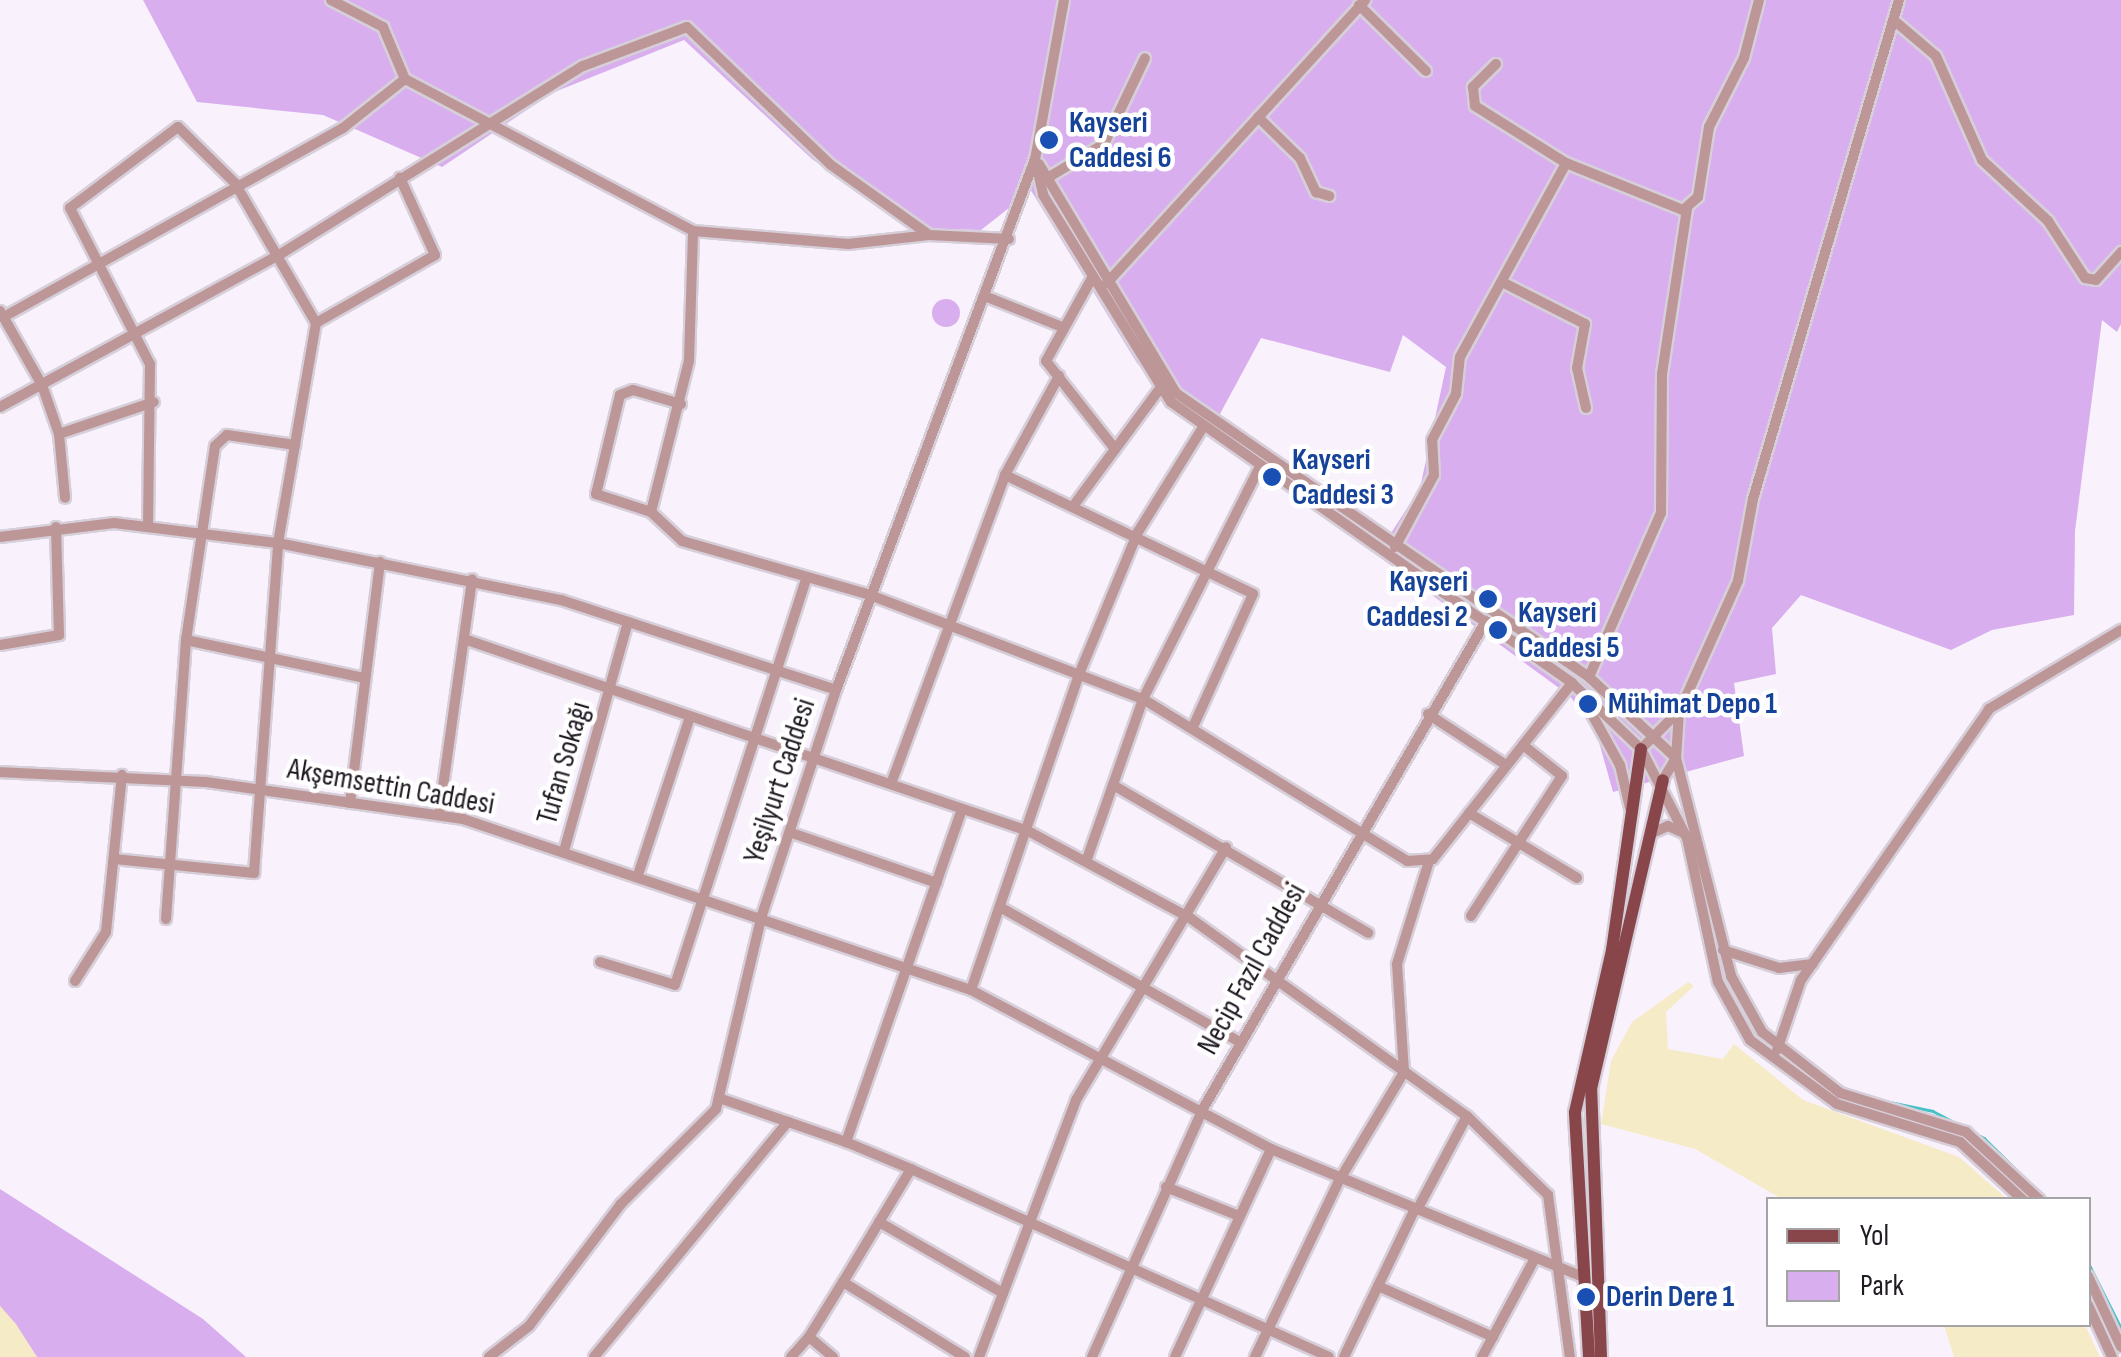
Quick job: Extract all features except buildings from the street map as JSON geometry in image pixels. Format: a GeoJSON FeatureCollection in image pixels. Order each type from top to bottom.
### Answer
{"type":"FeatureCollection","features":[{"type":"Feature","properties":{"kind":"main road"},"geometry":{"type":"LineString","coordinates":[[1589,1357],[1575,1112],[1631,830],[1640,750]]}},
{"type":"Feature","properties":{"kind":"main road"},"geometry":{"type":"LineString","coordinates":[[1601,1357],[1591,1090],[1644,843],[1663,780]]}},
{"type":"Feature","properties":{"kind":"street"},"geometry":{"type":"LineString","coordinates":[[331,0],[383,27],[405,79],[487,126],[693,231],[848,244],[929,235],[1009,240]]}},
{"type":"Feature","properties":{"kind":"street","name":"Yeşilyurt Caddesi"},"geometry":{"type":"LineString","coordinates":[[490,1357],[529,1326],[604,1226],[719,1098],[762,915],[836,690],[1009,240],[1035,159],[1064,0]]}},
{"type":"Feature","properties":{"kind":"street"},"geometry":{"type":"LineString","coordinates":[[1590,677],[1661,512],[1662,374],[1687,209],[1760,0]]}},
{"type":"Feature","properties":{"kind":"street"},"geometry":{"type":"LineString","coordinates":[[1899,0],[1896,22],[1753,499],[1738,581],[1679,712],[1676,758],[1724,950],[1741,1000],[1777,1050],[1840,1093],[1966,1132],[2037,1197]]}},
{"type":"Feature","properties":{"kind":"street"},"geometry":{"type":"LineString","coordinates":[[1108,283],[1362,2],[1426,71]]}},
{"type":"Feature","properties":{"kind":"street"},"geometry":{"type":"LineString","coordinates":[[1896,22],[1936,56],[1982,160],[2048,221],[2084,278],[2096,280],[2121,252]]}},
{"type":"Feature","properties":{"kind":"street"},"geometry":{"type":"LineString","coordinates":[[0,407],[279,255],[583,66],[687,27],[832,165],[929,235]]}},
{"type":"Feature","properties":{"kind":"street"},"geometry":{"type":"LineString","coordinates":[[1049,178],[1104,144],[1145,58]]}},
{"type":"Feature","properties":{"kind":"street"},"geometry":{"type":"LineString","coordinates":[[1496,64],[1473,86],[1475,106],[1566,163],[1660,208],[1687,209]]}},
{"type":"Feature","properties":{"kind":"street"},"geometry":{"type":"LineString","coordinates":[[64,498],[59,434],[42,384],[4,313],[101,264],[235,182],[343,128],[405,79]]}},
{"type":"Feature","properties":{"kind":"street"},"geometry":{"type":"LineString","coordinates":[[1258,118],[1300,158],[1316,192],[1330,196]]}},
{"type":"Feature","properties":{"kind":"street"},"geometry":{"type":"LineString","coordinates":[[114,859],[249,878],[260,790],[266,654],[278,543],[316,324],[235,182],[184,128],[172,129],[72,201],[138,332],[154,402],[148,526]]}},
{"type":"Feature","properties":{"kind":"street"},"geometry":{"type":"LineString","coordinates":[[1035,159],[1176,393],[1590,677],[1657,733],[1676,758]]}},
{"type":"Feature","properties":{"kind":"street"},"geometry":{"type":"LineString","coordinates":[[1035,159],[1043,195],[1161,387],[1203,426],[1259,468],[1486,621],[1572,684],[1640,750],[1663,780],[1687,838],[1718,982],[1750,1040],[1837,1104],[1960,1142],[2020,1197]]}},
{"type":"Feature","properties":{"kind":"street"},"geometry":{"type":"LineString","coordinates":[[1395,546],[1434,474],[1432,440],[1456,394],[1460,357],[1566,163]]}},
{"type":"Feature","properties":{"kind":"street"},"geometry":{"type":"LineString","coordinates":[[316,324],[435,255],[400,178]]}},
{"type":"Feature","properties":{"kind":"street"},"geometry":{"type":"LineString","coordinates":[[652,512],[681,404],[693,231]]}},
{"type":"Feature","properties":{"kind":"street"},"geometry":{"type":"LineString","coordinates":[[1092,278],[1060,326],[1046,358],[1116,449]]}},
{"type":"Feature","properties":{"kind":"street"},"geometry":{"type":"LineString","coordinates":[[1502,282],[1585,324],[1577,368],[1586,408]]}},
{"type":"Feature","properties":{"kind":"street"},"geometry":{"type":"LineString","coordinates":[[987,297],[1060,326]]}},
{"type":"Feature","properties":{"kind":"street"},"geometry":{"type":"LineString","coordinates":[[892,782],[944,624],[1005,475],[1059,376]]}},
{"type":"Feature","properties":{"kind":"street"},"geometry":{"type":"LineString","coordinates":[[1074,505],[1161,387]]}},
{"type":"Feature","properties":{"kind":"street"},"geometry":{"type":"LineString","coordinates":[[681,404],[633,390],[620,395],[598,470],[596,494],[652,512],[682,541],[805,582],[870,595],[1143,699],[1407,862],[1430,861]]}},
{"type":"Feature","properties":{"kind":"street"},"geometry":{"type":"LineString","coordinates":[[59,434],[154,402]]}},
{"type":"Feature","properties":{"kind":"street"},"geometry":{"type":"LineString","coordinates":[[971,990],[1080,672],[1138,532],[1203,426]]}},
{"type":"Feature","properties":{"kind":"street"},"geometry":{"type":"LineString","coordinates":[[166,919],[186,640],[215,446],[227,435],[295,445]]}},
{"type":"Feature","properties":{"kind":"street"},"geometry":{"type":"LineString","coordinates":[[1087,859],[1143,699],[1259,468]]}},
{"type":"Feature","properties":{"kind":"street"},"geometry":{"type":"LineString","coordinates":[[1005,475],[1138,532],[1246,586],[1255,602],[1193,727]]}},
{"type":"Feature","properties":{"kind":"street"},"geometry":{"type":"LineString","coordinates":[[0,538],[56,527],[148,526],[278,543],[472,579],[628,622],[836,690]]}},
{"type":"Feature","properties":{"kind":"street"},"geometry":{"type":"LineString","coordinates":[[0,646],[59,635],[56,527]]}},
{"type":"Feature","properties":{"kind":"street"},"geometry":{"type":"LineString","coordinates":[[350,802],[380,562]]}},
{"type":"Feature","properties":{"kind":"street"},"geometry":{"type":"LineString","coordinates":[[439,816],[472,579]]}},
{"type":"Feature","properties":{"kind":"street"},"geometry":{"type":"LineString","coordinates":[[600,962],[675,985],[805,582]]}},
{"type":"Feature","properties":{"kind":"street","name":"Necip Fazıl Caddesi"},"geometry":{"type":"LineString","coordinates":[[1092,1357],[1204,1107],[1356,831],[1486,621]]}},
{"type":"Feature","properties":{"kind":"street","name":"Tufan Sokağı"},"geometry":{"type":"LineString","coordinates":[[564,852],[628,622]]}},
{"type":"Feature","properties":{"kind":"street"},"geometry":{"type":"LineString","coordinates":[[1777,1050],[1790,1000],[1990,709],[2121,630]]}},
{"type":"Feature","properties":{"kind":"street"},"geometry":{"type":"LineString","coordinates":[[464,639],[612,690]]}},
{"type":"Feature","properties":{"kind":"street"},"geometry":{"type":"LineString","coordinates":[[186,640],[365,678]]}},
{"type":"Feature","properties":{"kind":"street"},"geometry":{"type":"LineString","coordinates":[[1255,1357],[1340,1180],[1404,1072],[1397,964],[1430,861],[1572,684]]}},
{"type":"Feature","properties":{"kind":"street"},"geometry":{"type":"LineString","coordinates":[[1572,684],[1620,766],[1631,830]]}},
{"type":"Feature","properties":{"kind":"street","name":"Tufan Sokağı"},"geometry":{"type":"LineString","coordinates":[[612,690],[1028,831],[1087,859],[1190,918],[1467,1116],[1548,1195],[1566,1272],[1570,1357]]}},
{"type":"Feature","properties":{"kind":"street"},"geometry":{"type":"LineString","coordinates":[[1640,750],[1679,712]]}},
{"type":"Feature","properties":{"kind":"street"},"geometry":{"type":"LineString","coordinates":[[1428,714],[1506,765]]}},
{"type":"Feature","properties":{"kind":"street"},"geometry":{"type":"LineString","coordinates":[[638,875],[690,717]]}},
{"type":"Feature","properties":{"kind":"street"},"geometry":{"type":"LineString","coordinates":[[1471,916],[1513,842],[1562,776],[1524,744]]}},
{"type":"Feature","properties":{"kind":"street"},"geometry":{"type":"LineString","coordinates":[[1663,780],[1676,758]]}},
{"type":"Feature","properties":{"kind":"street","name":"Akşemsettin Caddesi"},"geometry":{"type":"LineString","coordinates":[[0,772],[176,780],[439,816],[638,875],[908,965],[971,990],[1204,1107],[1270,1149],[1584,1278]]}},
{"type":"Feature","properties":{"kind":"street"},"geometry":{"type":"LineString","coordinates":[[75,981],[102,945],[122,775]]}},
{"type":"Feature","properties":{"kind":"street"},"geometry":{"type":"LineString","coordinates":[[1113,785],[1318,899],[1368,933]]}},
{"type":"Feature","properties":{"kind":"street"},"geometry":{"type":"LineString","coordinates":[[846,1142],[962,809]]}},
{"type":"Feature","properties":{"kind":"street"},"geometry":{"type":"LineString","coordinates":[[1469,813],[1577,878]]}},
{"type":"Feature","properties":{"kind":"street"},"geometry":{"type":"LineString","coordinates":[[1644,843],[1668,826],[1687,838]]}},
{"type":"Feature","properties":{"kind":"street"},"geometry":{"type":"LineString","coordinates":[[792,833],[937,883]]}},
{"type":"Feature","properties":{"kind":"street"},"geometry":{"type":"LineString","coordinates":[[978,1357],[1030,1219],[1103,1055],[1190,918],[1226,847]]}},
{"type":"Feature","properties":{"kind":"street"},"geometry":{"type":"LineString","coordinates":[[1000,907],[1147,985],[1241,1043]]}},
{"type":"Feature","properties":{"kind":"street"},"geometry":{"type":"LineString","coordinates":[[1724,950],[1793,971],[1814,962]]}},
{"type":"Feature","properties":{"kind":"street"},"geometry":{"type":"LineString","coordinates":[[719,1098],[846,1142],[1030,1219],[1128,1273],[1330,1357]]}},
{"type":"Feature","properties":{"kind":"street"},"geometry":{"type":"LineString","coordinates":[[1344,1357],[1416,1209],[1467,1116]]}},
{"type":"Feature","properties":{"kind":"street"},"geometry":{"type":"LineString","coordinates":[[594,1357],[788,1122]]}},
{"type":"Feature","properties":{"kind":"street"},"geometry":{"type":"LineString","coordinates":[[1175,1357],[1270,1149]]}},
{"type":"Feature","properties":{"kind":"street"},"geometry":{"type":"LineString","coordinates":[[791,1357],[809,1337],[910,1169]]}},
{"type":"Feature","properties":{"kind":"street"},"geometry":{"type":"LineString","coordinates":[[1166,1187],[1238,1216]]}},
{"type":"Feature","properties":{"kind":"street"},"geometry":{"type":"LineString","coordinates":[[879,1222],[1003,1293]]}},
{"type":"Feature","properties":{"kind":"street"},"geometry":{"type":"LineString","coordinates":[[1482,1357],[1534,1260]]}},
{"type":"Feature","properties":{"kind":"street"},"geometry":{"type":"LineString","coordinates":[[843,1282],[965,1357]]}},
{"type":"Feature","properties":{"kind":"street"},"geometry":{"type":"LineString","coordinates":[[2091,1282],[2121,1347]]}},
{"type":"Feature","properties":{"kind":"street"},"geometry":{"type":"LineString","coordinates":[[1378,1286],[1493,1337]]}},
{"type":"Feature","properties":{"kind":"street"},"geometry":{"type":"LineString","coordinates":[[2091,1312],[2112,1357]]}},
{"type":"Feature","properties":{"kind":"street"},"geometry":{"type":"LineString","coordinates":[[809,1337],[833,1357]]}},
{"type":"Feature","properties":{"kind":"green space"},"geometry":{"type":"Polygon","coordinates":[[[143,0],[2121,0],[2121,324],[2117,332],[2102,320],[2075,531],[2074,615],[1992,630],[1951,650],[1801,595],[1772,628],[1776,674],[1734,683],[1744,756],[1613,792],[1597,735],[1570,696],[1377,555],[1420,488],[1446,367],[1403,335],[1390,372],[1261,338],[1208,436],[1137,363],[1024,179],[1009,208],[981,230],[911,228],[812,159],[684,40],[552,93],[442,167],[323,115],[197,102],[143,0]]]}},
{"type":"Feature","properties":{"kind":"green space"},"geometry":{"type":"Polygon","coordinates":[[[946,299],[956,303],[960,313],[956,323],[946,327],[936,323],[932,313],[936,303],[946,299]]]}},
{"type":"Feature","properties":{"kind":"green space"},"geometry":{"type":"Polygon","coordinates":[[[0,1189],[203,1319],[246,1357],[37,1357],[0,1306],[0,1189]]]}},
{"type":"Feature","properties":{"kind":"sand"},"geometry":{"type":"Polygon","coordinates":[[[1688,982],[1694,986],[1666,1012],[1668,1049],[1723,1059],[1734,1044],[1803,1100],[1959,1157],[2005,1197],[1779,1197],[1695,1149],[1601,1124],[1611,1061],[1632,1022],[1688,982]]]}},
{"type":"Feature","properties":{"kind":"sand"},"geometry":{"type":"Polygon","coordinates":[[[0,1306],[16,1324],[37,1357],[0,1357],[0,1306]]]}},
{"type":"Feature","properties":{"kind":"sand"},"geometry":{"type":"Polygon","coordinates":[[[1945,1327],[2086,1327],[2100,1357],[1954,1357],[1945,1327]]]}},
{"type":"Feature","properties":{"kind":"waterway"},"geometry":{"type":"LineString","coordinates":[[1837,1085],[1853,1092]]}},
{"type":"Feature","properties":{"kind":"waterway"},"geometry":{"type":"LineString","coordinates":[[1880,1100],[1933,1111],[1984,1138],[2044,1197]]}},
{"type":"Feature","properties":{"kind":"waterway"},"geometry":{"type":"LineString","coordinates":[[2091,1268],[2121,1328]]}},
{"type":"Feature","properties":{"kind":"place","name":"Kayseri Caddesi 6"},"geometry":{"type":"Point","coordinates":[1049,140]}},
{"type":"Feature","properties":{"kind":"place","name":"Kayseri Caddesi 3"},"geometry":{"type":"Point","coordinates":[1272,477]}},
{"type":"Feature","properties":{"kind":"place","name":"Kayseri Caddesi 2"},"geometry":{"type":"Point","coordinates":[1488,599]}},
{"type":"Feature","properties":{"kind":"place","name":"Kayseri Caddesi 5"},"geometry":{"type":"Point","coordinates":[1498,630]}},
{"type":"Feature","properties":{"kind":"place","name":"Mühimat Depo 1"},"geometry":{"type":"Point","coordinates":[1588,704]}},
{"type":"Feature","properties":{"kind":"place","name":"Derin Dere 1"},"geometry":{"type":"Point","coordinates":[1586,1297]}}]}
